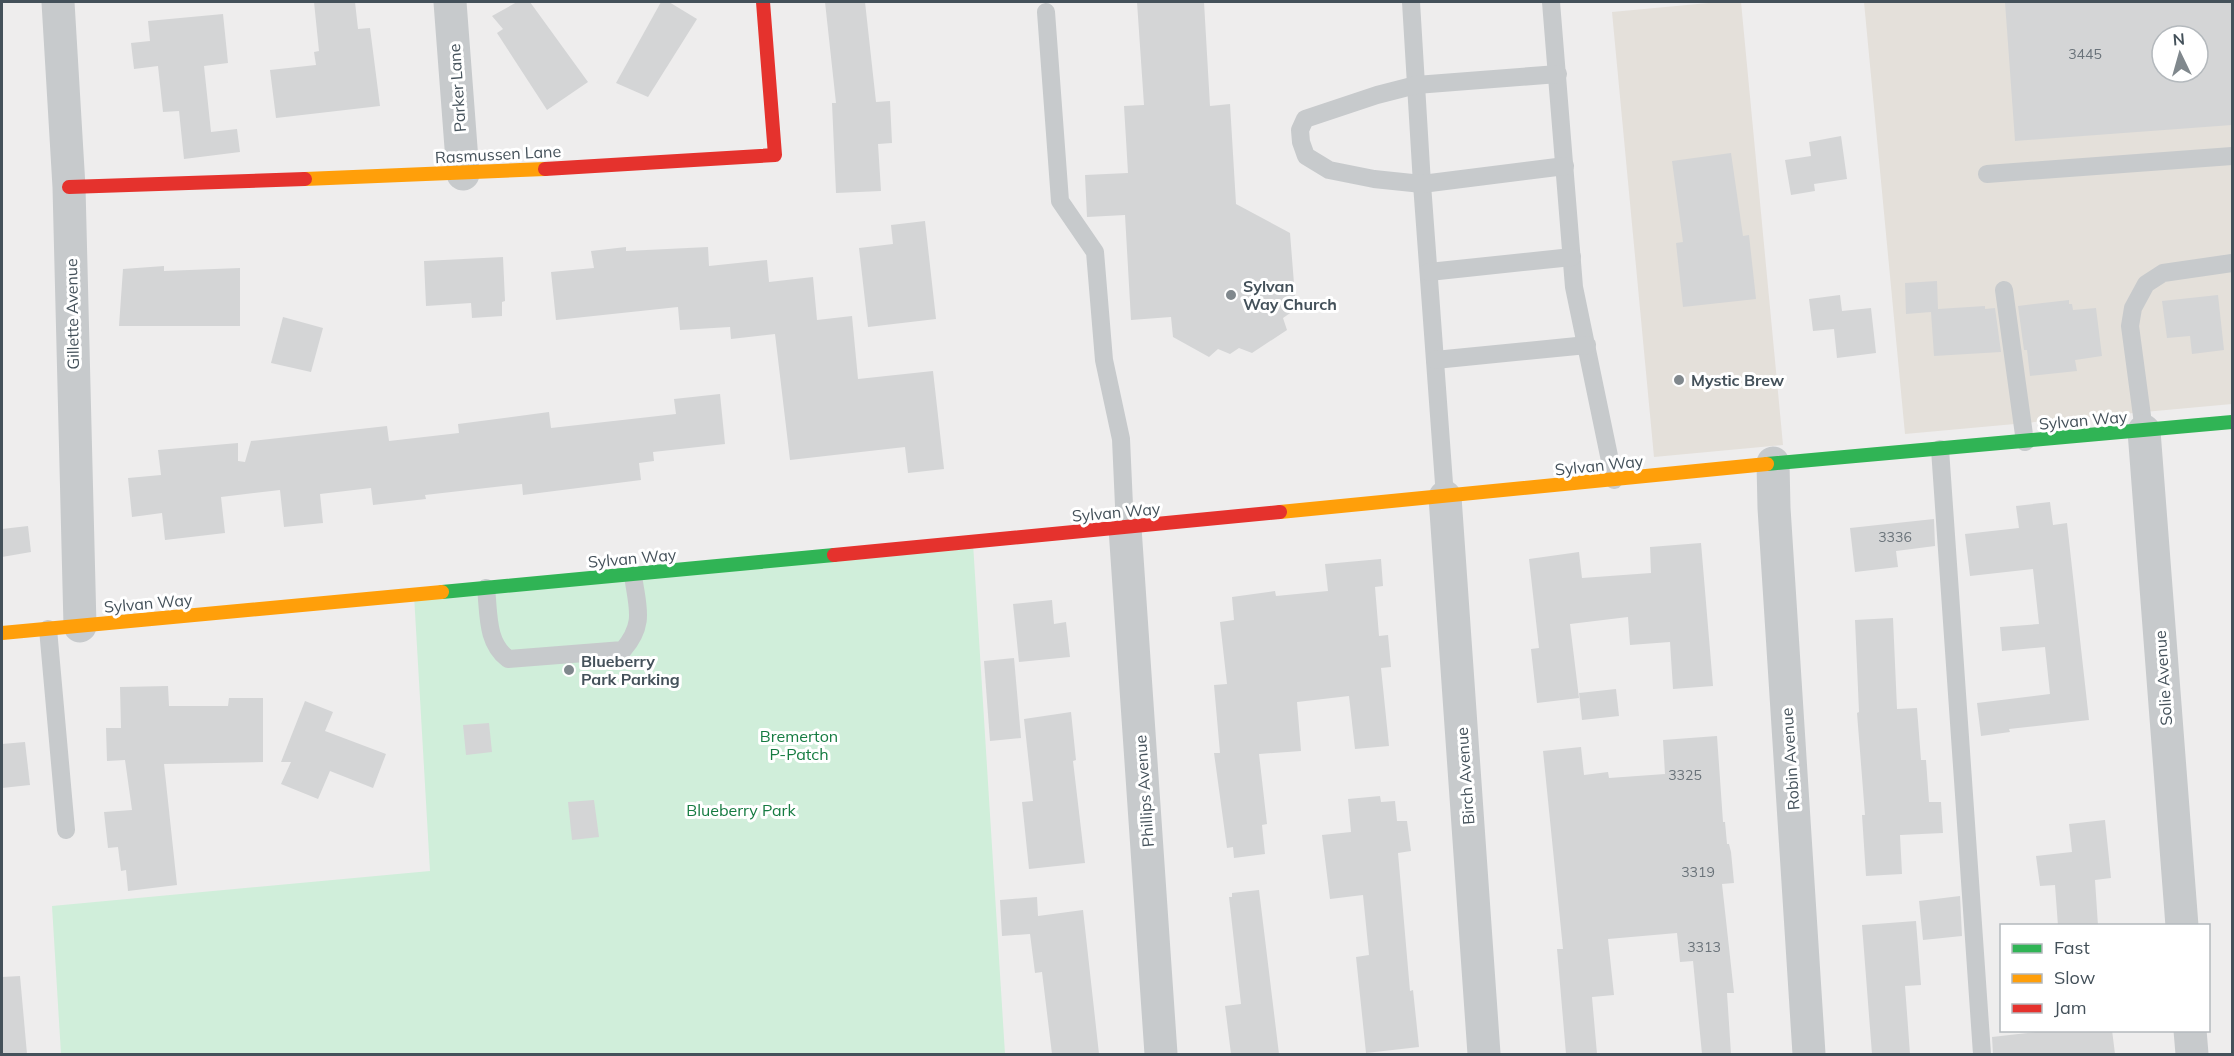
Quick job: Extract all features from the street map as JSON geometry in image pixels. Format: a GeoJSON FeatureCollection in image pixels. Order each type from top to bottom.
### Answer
{"type":"FeatureCollection","features":[{"type":"Feature","properties":{"kind":"main road","name":"Rasmussen Lane"},"geometry":{"type":"LineString","coordinates":[[69,187],[463,174],[776,155],[763,2]]}},
{"type":"Feature","properties":{"kind":"main road","name":"Sylvan Way"},"geometry":{"type":"LineString","coordinates":[[2,633],[1125,528],[1773,463],[2232,422]]}},
{"type":"Feature","properties":{"kind":"street","name":"Gillette Avenue"},"geometry":{"type":"LineString","coordinates":[[57,2],[69,187],[64,627]]}},
{"type":"Feature","properties":{"kind":"street","name":"Parker Lane"},"geometry":{"type":"LineString","coordinates":[[450,2],[463,174]]}},
{"type":"Feature","properties":{"kind":"street","name":"Solie Avenue"},"geometry":{"type":"LineString","coordinates":[[2144,431],[2182,924]]}},
{"type":"Feature","properties":{"kind":"street","name":"Robin Avenue"},"geometry":{"type":"LineString","coordinates":[[1773,463],[1809,1054]]}},
{"type":"Feature","properties":{"kind":"street","name":"Birch Avenue"},"geometry":{"type":"LineString","coordinates":[[1445,497],[1484,1054]]}},
{"type":"Feature","properties":{"kind":"street","name":"Phillips Avenue"},"geometry":{"type":"LineString","coordinates":[[1125,528],[1161,1054]]}},
{"type":"Feature","properties":{"kind":"street"},"geometry":{"type":"LineString","coordinates":[[2190,1032],[2192,1054]]}},
{"type":"Feature","properties":{"kind":"lane"},"geometry":{"type":"LineString","coordinates":[[1411,2],[1445,497]]}},
{"type":"Feature","properties":{"kind":"lane"},"geometry":{"type":"LineString","coordinates":[[1551,2],[1574,286],[1614,480]]}},
{"type":"Feature","properties":{"kind":"lane"},"geometry":{"type":"LineString","coordinates":[[1046,12],[1060,201],[1095,252],[1104,360],[1121,440],[1125,528]]}},
{"type":"Feature","properties":{"kind":"lane"},"geometry":{"type":"LineString","coordinates":[[1558,74],[1416,85],[1377,95],[1305,119],[1300,130],[1306,156],[1329,170],[1374,179],[1422,183],[1564,166]]}},
{"type":"Feature","properties":{"kind":"lane"},"geometry":{"type":"LineString","coordinates":[[1987,174],[2232,156]]}},
{"type":"Feature","properties":{"kind":"lane"},"geometry":{"type":"LineString","coordinates":[[1429,272],[1572,257]]}},
{"type":"Feature","properties":{"kind":"lane"},"geometry":{"type":"LineString","coordinates":[[2144,431],[2130,326],[2133,308],[2146,284],[2163,273],[2232,263]]}},
{"type":"Feature","properties":{"kind":"lane"},"geometry":{"type":"LineString","coordinates":[[2004,290],[2025,442]]}},
{"type":"Feature","properties":{"kind":"lane"},"geometry":{"type":"LineString","coordinates":[[1436,360],[1587,345]]}},
{"type":"Feature","properties":{"kind":"lane"},"geometry":{"type":"LineString","coordinates":[[1940,448],[1982,1054]]}},
{"type":"Feature","properties":{"kind":"lane"},"geometry":{"type":"LineString","coordinates":[[486,588],[491,636],[498,652],[508,659],[623,650],[634,637],[639,621],[633,575]]}},
{"type":"Feature","properties":{"kind":"lane"},"geometry":{"type":"LineString","coordinates":[[64,627],[66,830]]}},
{"type":"Feature","properties":{"kind":"shaded area"},"geometry":{"type":"Polygon","coordinates":[[[1741,2],[1783,445],[1654,457],[1612,12],[1741,2]]]}},
{"type":"Feature","properties":{"kind":"shaded area"},"geometry":{"type":"Polygon","coordinates":[[[1864,2],[2232,2],[2232,404],[1905,434],[1864,2]]]}},
{"type":"Feature","properties":{"kind":"green space","name":"Blueberry Park"},"geometry":{"type":"Polygon","coordinates":[[[973,543],[1005,1054],[61,1054],[52,906],[430,871],[414,595],[973,543]]]}},
{"type":"Feature","properties":{"kind":"building"},"geometry":{"type":"Polygon","coordinates":[[[314,2],[355,2],[358,29],[370,28],[380,106],[276,118],[270,70],[316,65],[314,52],[319,51],[314,2]]]}},
{"type":"Feature","properties":{"kind":"building"},"geometry":{"type":"Polygon","coordinates":[[[517,2],[530,2],[588,82],[547,110],[497,33],[503,29],[492,16],[517,2]]]}},
{"type":"Feature","properties":{"kind":"building"},"geometry":{"type":"Polygon","coordinates":[[[661,2],[669,2],[697,19],[648,97],[616,83],[661,2]]]}},
{"type":"Feature","properties":{"kind":"building"},"geometry":{"type":"Polygon","coordinates":[[[825,2],[865,2],[876,102],[890,101],[892,143],[878,144],[881,191],[836,193],[832,103],[836,103],[825,2]]]}},
{"type":"Feature","properties":{"kind":"building"},"geometry":{"type":"Polygon","coordinates":[[[1137,2],[1204,2],[1210,106],[1230,104],[1236,204],[1290,233],[1296,309],[1283,318],[1287,330],[1252,353],[1239,348],[1230,354],[1218,349],[1209,357],[1173,337],[1171,317],[1131,320],[1125,215],[1087,217],[1085,175],[1128,173],[1124,106],[1144,105],[1137,2]]]}},
{"type":"Feature","properties":{"kind":"building"},"geometry":{"type":"Polygon","coordinates":[[[2005,2],[2232,2],[2232,125],[2015,141],[2005,2]]]}},
{"type":"Feature","properties":{"kind":"building"},"geometry":{"type":"Polygon","coordinates":[[[223,14],[228,63],[204,66],[211,132],[237,129],[240,152],[184,159],[179,111],[163,112],[158,66],[134,69],[131,43],[150,41],[148,21],[223,14]]]}},
{"type":"Feature","properties":{"kind":"building"},"geometry":{"type":"Polygon","coordinates":[[[1841,136],[1847,179],[1814,184],[1815,191],[1791,195],[1785,160],[1811,156],[1809,142],[1841,136]]]}},
{"type":"Feature","properties":{"kind":"building"},"geometry":{"type":"Polygon","coordinates":[[[1731,153],[1743,236],[1749,235],[1756,299],[1683,307],[1676,243],[1683,242],[1672,161],[1731,153]]]}},
{"type":"Feature","properties":{"kind":"building"},"geometry":{"type":"Polygon","coordinates":[[[925,221],[936,319],[868,327],[859,248],[893,244],[891,225],[925,221]]]}},
{"type":"Feature","properties":{"kind":"building"},"geometry":{"type":"Polygon","coordinates":[[[626,247],[626,251],[708,247],[709,266],[767,260],[769,282],[813,277],[817,320],[852,316],[858,379],[933,371],[944,469],[908,473],[905,447],[790,460],[775,334],[731,339],[730,327],[680,330],[678,307],[556,320],[551,272],[594,268],[591,251],[626,247]]]}},
{"type":"Feature","properties":{"kind":"building"},"geometry":{"type":"Polygon","coordinates":[[[503,257],[505,301],[502,302],[502,316],[472,318],[471,303],[426,306],[424,261],[503,257]]]}},
{"type":"Feature","properties":{"kind":"building"},"geometry":{"type":"Polygon","coordinates":[[[164,266],[164,271],[240,268],[240,326],[119,326],[123,269],[164,266]]]}},
{"type":"Feature","properties":{"kind":"building"},"geometry":{"type":"Polygon","coordinates":[[[1937,281],[1938,309],[1985,306],[1985,309],[1995,308],[2001,352],[1934,356],[1931,312],[1906,314],[1905,283],[1937,281]]]}},
{"type":"Feature","properties":{"kind":"building"},"geometry":{"type":"Polygon","coordinates":[[[1840,295],[1842,311],[1871,308],[1876,353],[1837,358],[1834,329],[1813,331],[1809,299],[1840,295]]]}},
{"type":"Feature","properties":{"kind":"building"},"geometry":{"type":"Polygon","coordinates":[[[2218,295],[2224,350],[2192,354],[2190,336],[2167,338],[2162,301],[2218,295]]]}},
{"type":"Feature","properties":{"kind":"building"},"geometry":{"type":"Polygon","coordinates":[[[2069,300],[2073,310],[2096,308],[2102,356],[2075,360],[2077,371],[2030,376],[2018,306],[2069,300]]]}},
{"type":"Feature","properties":{"kind":"building"},"geometry":{"type":"Polygon","coordinates":[[[283,317],[323,328],[311,372],[271,363],[283,317]]]}},
{"type":"Feature","properties":{"kind":"building"},"geometry":{"type":"Polygon","coordinates":[[[720,394],[725,444],[653,452],[654,461],[639,463],[641,480],[523,495],[522,484],[425,495],[426,499],[373,505],[371,488],[320,494],[323,523],[284,527],[280,490],[221,497],[225,533],[165,540],[162,513],[132,517],[128,478],[161,475],[158,450],[238,443],[238,461],[245,462],[251,441],[387,426],[389,441],[459,433],[458,424],[549,412],[551,428],[676,414],[674,399],[720,394]]]}},
{"type":"Feature","properties":{"kind":"building"},"geometry":{"type":"Polygon","coordinates":[[[2050,502],[2053,525],[2067,523],[2089,720],[2009,729],[2010,732],[1981,736],[1977,703],[2050,694],[2045,647],[2002,651],[2000,627],[2039,624],[2033,569],[1970,576],[1965,534],[2019,528],[2016,506],[2050,502]]]}},
{"type":"Feature","properties":{"kind":"building"},"geometry":{"type":"Polygon","coordinates":[[[1934,519],[1935,546],[1896,551],[1898,567],[1855,572],[1850,528],[1934,519]]]}},
{"type":"Feature","properties":{"kind":"building"},"geometry":{"type":"Polygon","coordinates":[[[28,526],[31,552],[2,557],[2,529],[28,526]]]}},
{"type":"Feature","properties":{"kind":"building"},"geometry":{"type":"Polygon","coordinates":[[[1701,543],[1713,686],[1673,689],[1670,642],[1630,645],[1628,617],[1570,624],[1579,698],[1537,703],[1531,649],[1539,648],[1529,559],[1579,552],[1582,578],[1651,573],[1650,547],[1701,543]]]}},
{"type":"Feature","properties":{"kind":"building"},"geometry":{"type":"Polygon","coordinates":[[[1381,559],[1383,586],[1375,587],[1379,636],[1388,635],[1391,667],[1381,668],[1389,746],[1355,749],[1349,696],[1297,702],[1301,751],[1259,754],[1267,824],[1262,825],[1265,854],[1234,858],[1233,847],[1227,848],[1214,753],[1220,753],[1214,685],[1227,684],[1220,622],[1234,620],[1232,597],[1275,591],[1276,596],[1328,591],[1325,564],[1381,559]]]}},
{"type":"Feature","properties":{"kind":"building"},"geometry":{"type":"Polygon","coordinates":[[[1052,600],[1054,624],[1066,622],[1070,657],[1019,662],[1013,604],[1052,600]]]}},
{"type":"Feature","properties":{"kind":"building"},"geometry":{"type":"Polygon","coordinates":[[[1893,618],[1897,709],[1917,708],[1921,760],[1926,760],[1929,802],[1941,802],[1943,833],[1900,835],[1902,874],[1866,876],[1862,815],[1865,815],[1857,713],[1859,712],[1855,620],[1893,618]]]}},
{"type":"Feature","properties":{"kind":"building"},"geometry":{"type":"Polygon","coordinates":[[[1014,658],[1021,738],[990,741],[984,661],[1014,658]]]}},
{"type":"Feature","properties":{"kind":"building"},"geometry":{"type":"Polygon","coordinates":[[[168,686],[169,706],[228,706],[229,698],[263,698],[263,762],[164,764],[177,885],[128,891],[126,870],[121,871],[118,847],[108,848],[104,812],[132,810],[125,760],[107,761],[106,728],[121,728],[120,687],[168,686]]]}},
{"type":"Feature","properties":{"kind":"building"},"geometry":{"type":"Polygon","coordinates":[[[1616,689],[1619,716],[1582,720],[1579,693],[1616,689]]]}},
{"type":"Feature","properties":{"kind":"building"},"geometry":{"type":"Polygon","coordinates":[[[305,701],[333,712],[325,731],[386,754],[373,788],[330,771],[318,799],[281,784],[291,762],[281,762],[305,701]]]}},
{"type":"Feature","properties":{"kind":"building"},"geometry":{"type":"Polygon","coordinates":[[[1071,712],[1076,760],[1073,761],[1085,863],[1029,869],[1022,802],[1033,801],[1024,719],[1071,712]]]}},
{"type":"Feature","properties":{"kind":"building"},"geometry":{"type":"Polygon","coordinates":[[[489,723],[492,752],[466,755],[463,725],[489,723]]]}},
{"type":"Feature","properties":{"kind":"building"},"geometry":{"type":"Polygon","coordinates":[[[1717,736],[1723,822],[1725,822],[1727,844],[1731,852],[1734,883],[1722,884],[1734,993],[1727,993],[1731,1054],[1702,1054],[1693,961],[1680,962],[1677,933],[1608,939],[1614,995],[1592,997],[1597,1054],[1566,1054],[1557,949],[1563,949],[1543,751],[1581,747],[1584,775],[1608,772],[1609,778],[1665,774],[1663,740],[1717,736]]]}},
{"type":"Feature","properties":{"kind":"building"},"geometry":{"type":"Polygon","coordinates":[[[25,742],[30,785],[2,788],[2,744],[25,742]]]}},
{"type":"Feature","properties":{"kind":"building"},"geometry":{"type":"Polygon","coordinates":[[[1380,796],[1381,802],[1395,801],[1397,821],[1407,821],[1411,851],[1398,853],[1410,991],[1413,990],[1419,1047],[1366,1053],[1356,957],[1369,955],[1363,895],[1330,899],[1322,835],[1351,832],[1348,799],[1380,796]]]}},
{"type":"Feature","properties":{"kind":"building"},"geometry":{"type":"Polygon","coordinates":[[[594,800],[599,837],[572,840],[568,802],[594,800]]]}},
{"type":"Feature","properties":{"kind":"building"},"geometry":{"type":"Polygon","coordinates":[[[2105,820],[2111,878],[2095,880],[2098,924],[2058,924],[2055,885],[2040,886],[2036,856],[2072,852],[2069,824],[2105,820]]]}},
{"type":"Feature","properties":{"kind":"building"},"geometry":{"type":"Polygon","coordinates":[[[1259,890],[1279,1054],[1231,1054],[1225,1006],[1241,1004],[1229,897],[1232,897],[1232,893],[1259,890]]]}},
{"type":"Feature","properties":{"kind":"building"},"geometry":{"type":"Polygon","coordinates":[[[1960,896],[1962,936],[1923,940],[1919,901],[1960,896]]]}},
{"type":"Feature","properties":{"kind":"building"},"geometry":{"type":"Polygon","coordinates":[[[1037,897],[1038,916],[1083,910],[1099,1054],[1052,1054],[1042,972],[1035,973],[1030,934],[1002,936],[1000,900],[1037,897]]]}},
{"type":"Feature","properties":{"kind":"building"},"geometry":{"type":"Polygon","coordinates":[[[1916,921],[1921,985],[1905,986],[1910,1054],[1872,1054],[1862,925],[1916,921]]]}},
{"type":"Feature","properties":{"kind":"building"},"geometry":{"type":"Polygon","coordinates":[[[20,976],[27,1054],[2,1054],[2,977],[20,976]]]}},
{"type":"Feature","properties":{"kind":"building"},"geometry":{"type":"Polygon","coordinates":[[[2036,1032],[2112,1032],[2115,1054],[1993,1054],[1992,1037],[2036,1032]]]}},
{"type":"Feature","properties":{"kind":"traffic: fast"},"geometry":{"type":"LineString","coordinates":[[1767,464],[2232,422]]}},
{"type":"Feature","properties":{"kind":"traffic: fast"},"geometry":{"type":"LineString","coordinates":[[442,592],[834,555]]}},
{"type":"Feature","properties":{"kind":"traffic: slow"},"geometry":{"type":"LineString","coordinates":[[305,179],[545,169]]}},
{"type":"Feature","properties":{"kind":"traffic: slow"},"geometry":{"type":"LineString","coordinates":[[1280,512],[1767,464]]}},
{"type":"Feature","properties":{"kind":"traffic: slow"},"geometry":{"type":"LineString","coordinates":[[2,633],[442,592]]}},
{"type":"Feature","properties":{"kind":"traffic: jam"},"geometry":{"type":"LineString","coordinates":[[545,169],[775,155],[763,2]]}},
{"type":"Feature","properties":{"kind":"traffic: jam"},"geometry":{"type":"LineString","coordinates":[[69,187],[305,179]]}},
{"type":"Feature","properties":{"kind":"traffic: jam"},"geometry":{"type":"LineString","coordinates":[[834,555],[1280,512]]}},
{"type":"Feature","properties":{"kind":"place","name":"Sylvan Way Church"},"geometry":{"type":"Point","coordinates":[1231,295]}},
{"type":"Feature","properties":{"kind":"place","name":"Mystic Brew"},"geometry":{"type":"Point","coordinates":[1679,380]}},
{"type":"Feature","properties":{"kind":"place","name":"Blueberry Park Parking"},"geometry":{"type":"Point","coordinates":[569,670]}},
{"type":"Feature","properties":{"kind":"park label","name":"Bremerton P-Patch"},"geometry":{"type":"Point","coordinates":[799,745]}}]}
